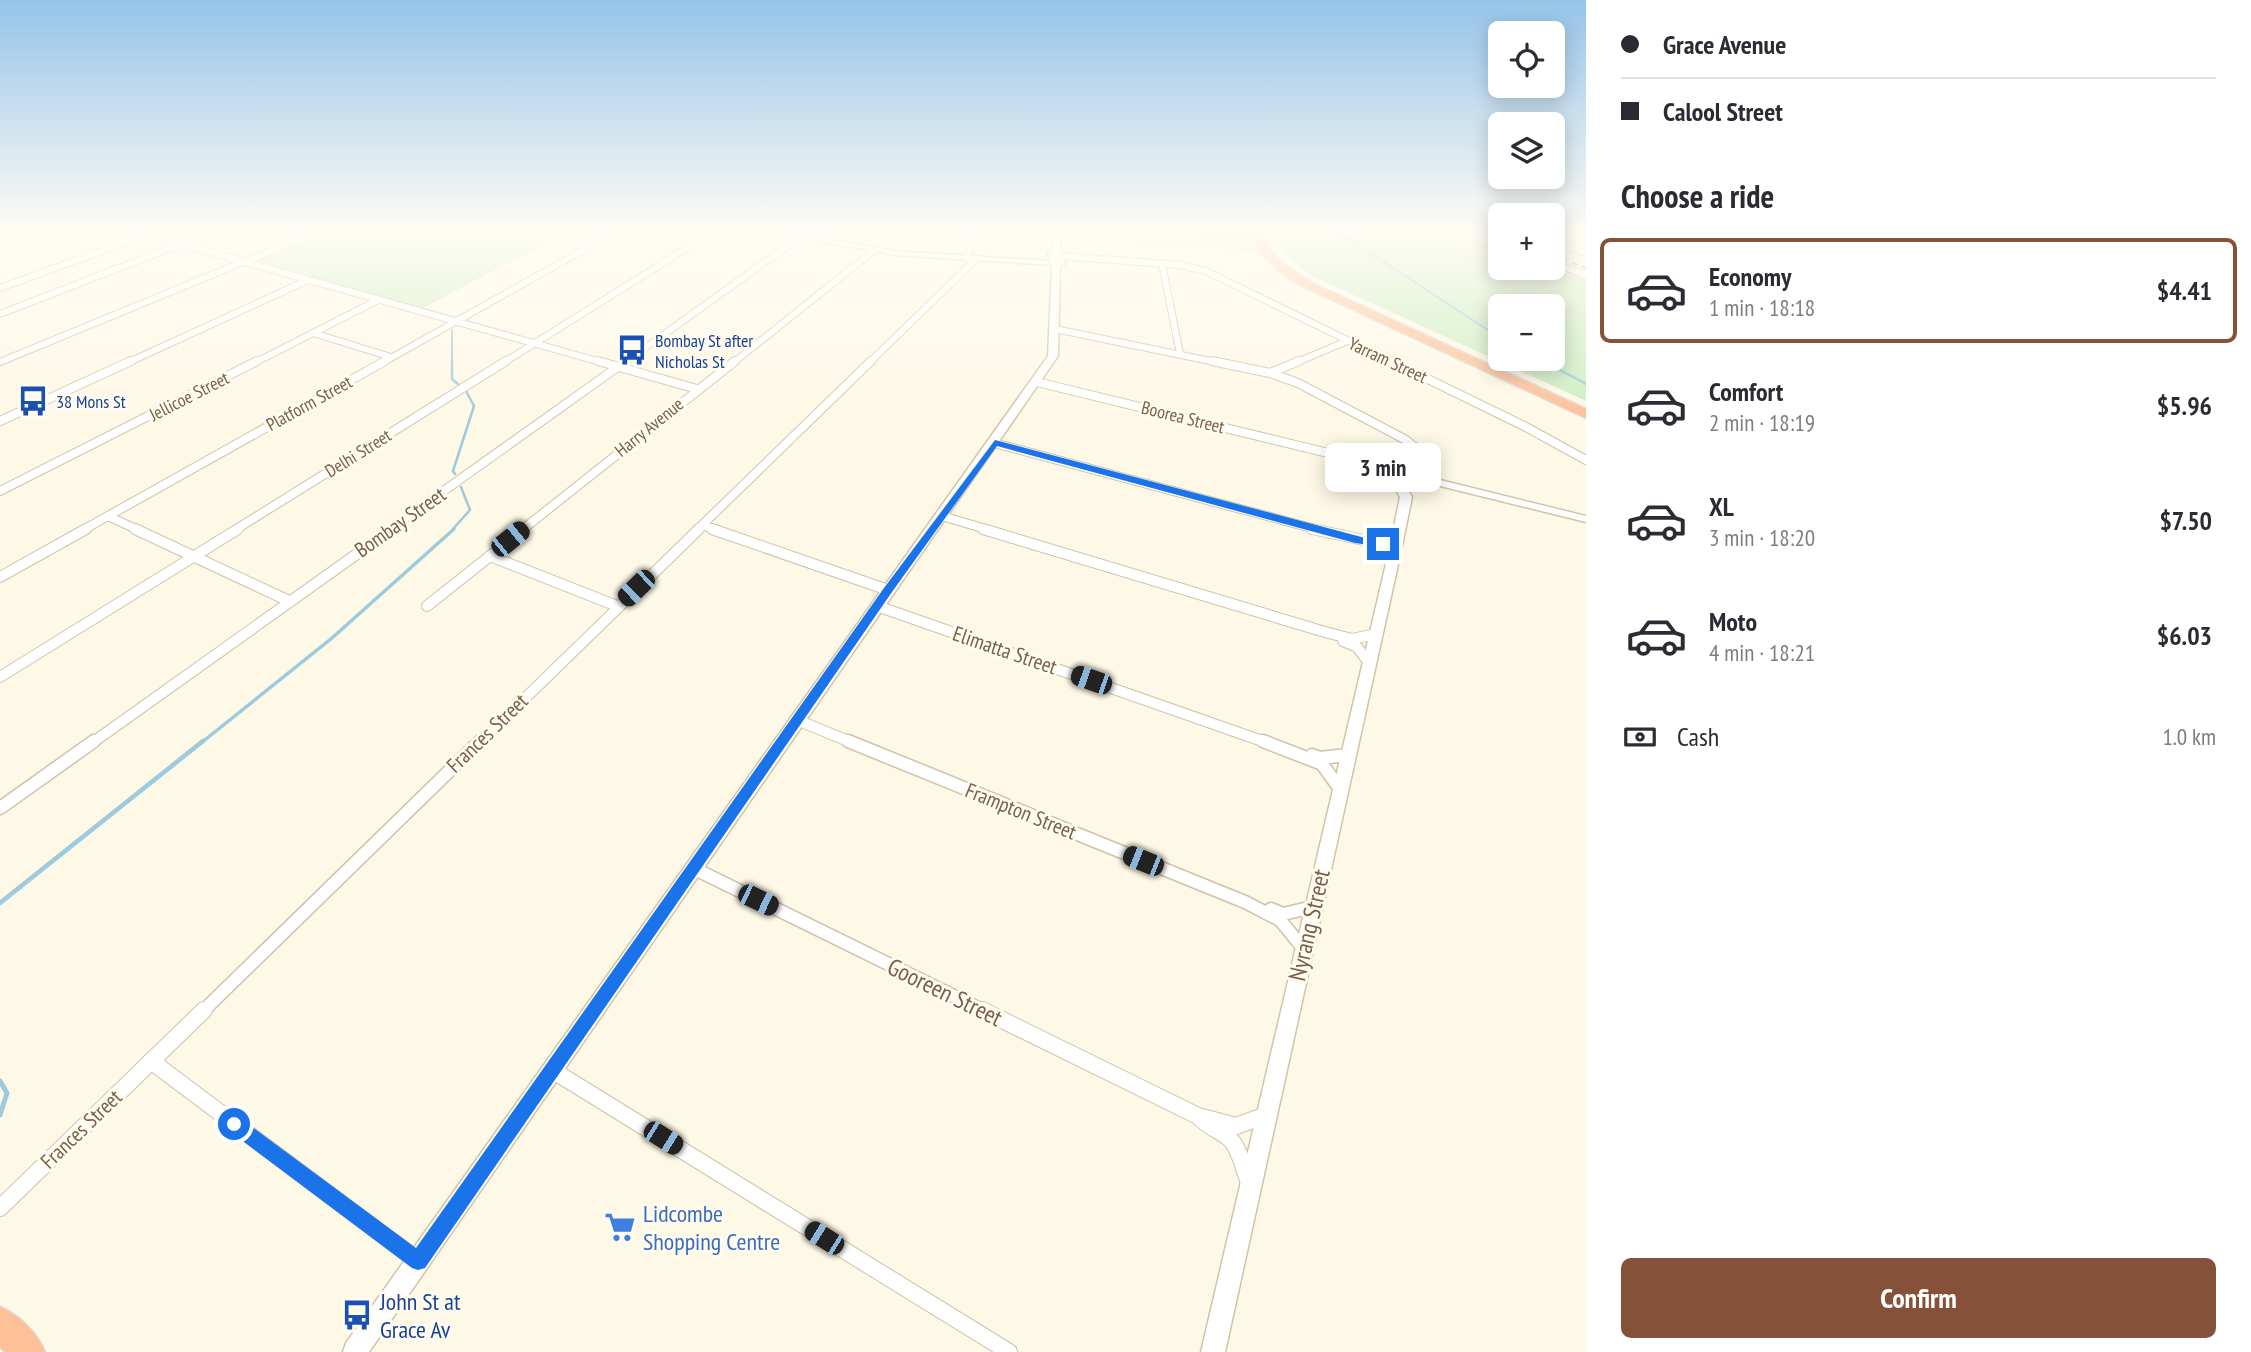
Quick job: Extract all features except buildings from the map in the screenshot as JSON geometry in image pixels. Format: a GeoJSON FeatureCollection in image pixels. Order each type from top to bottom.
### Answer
{"type":"FeatureCollection","features":[{"type":"Feature","properties":{"kind":"highway"},"geometry":{"type":"LineString","coordinates":[[1324,293],[1586,414]]}},
{"type":"Feature","properties":{"kind":"highway"},"geometry":{"type":"LineString","coordinates":[[1338,293],[1586,406]]}},
{"type":"Feature","properties":{"kind":"highway"},"geometry":{"type":"LineString","coordinates":[[0,1323],[28,1352]]}},
{"type":"Feature","properties":{"kind":"street"},"geometry":{"type":"LineString","coordinates":[[0,314],[54,293]]}},
{"type":"Feature","properties":{"kind":"street"},"geometry":{"type":"LineString","coordinates":[[0,362],[168,293]]}},
{"type":"Feature","properties":{"kind":"street"},"geometry":{"type":"LineString","coordinates":[[0,421],[279,293]]}},
{"type":"Feature","properties":{"kind":"street"},"geometry":{"type":"LineString","coordinates":[[354,293],[697,389]]}},
{"type":"Feature","properties":{"kind":"street","name":"Platform Street"},"geometry":{"type":"LineString","coordinates":[[0,577],[506,293]]}},
{"type":"Feature","properties":{"kind":"street","name":"Delhi Street"},"geometry":{"type":"LineString","coordinates":[[0,677],[614,293]]}},
{"type":"Feature","properties":{"kind":"street","name":"Bombay Street"},"geometry":{"type":"LineString","coordinates":[[0,808],[722,293]]}},
{"type":"Feature","properties":{"kind":"street","name":"Harry Avenue"},"geometry":{"type":"LineString","coordinates":[[427,606],[819,293]]}},
{"type":"Feature","properties":{"kind":"street","name":"Frances Street"},"geometry":{"type":"LineString","coordinates":[[0,1208],[937,293]]}},
{"type":"Feature","properties":{"kind":"street"},"geometry":{"type":"LineString","coordinates":[[355,1352],[888,590],[1037,382],[1053,356],[1056,293]]}},
{"type":"Feature","properties":{"kind":"street"},"geometry":{"type":"LineString","coordinates":[[1168,293],[1180,354]]}},
{"type":"Feature","properties":{"kind":"street","name":"Yarram Street"},"geometry":{"type":"LineString","coordinates":[[1251,293],[1526,427],[1586,460]]}},
{"type":"Feature","properties":{"kind":"street","name":"Jellicoe Street"},"geometry":{"type":"LineString","coordinates":[[0,491],[378,300]]}},
{"type":"Feature","properties":{"kind":"street"},"geometry":{"type":"LineString","coordinates":[[1055,329],[1270,373],[1298,383],[1415,447],[1420,452],[1412,474]]}},
{"type":"Feature","properties":{"kind":"street"},"geometry":{"type":"LineString","coordinates":[[313,333],[391,357]]}},
{"type":"Feature","properties":{"kind":"street"},"geometry":{"type":"LineString","coordinates":[[1270,373],[1347,341]]}},
{"type":"Feature","properties":{"kind":"street","name":"Boorea Street"},"geometry":{"type":"LineString","coordinates":[[1037,382],[1586,519]]}},
{"type":"Feature","properties":{"kind":"street"},"geometry":{"type":"LineString","coordinates":[[995,443],[1355,540],[1373,544],[1397,540]]}},
{"type":"Feature","properties":{"kind":"street","name":"Nyrang Street"},"geometry":{"type":"LineString","coordinates":[[1213,1352],[1406,497],[1411,494],[1412,474]]}},
{"type":"Feature","properties":{"kind":"street"},"geometry":{"type":"LineString","coordinates":[[108,516],[289,601]]}},
{"type":"Feature","properties":{"kind":"street"},"geometry":{"type":"LineString","coordinates":[[942,516],[1325,632],[1352,639],[1376,634]]}},
{"type":"Feature","properties":{"kind":"street"},"geometry":{"type":"LineString","coordinates":[[702,525],[888,590]]}},
{"type":"Feature","properties":{"kind":"street"},"geometry":{"type":"LineString","coordinates":[[1355,540],[1374,547],[1392,563]]}},
{"type":"Feature","properties":{"kind":"street"},"geometry":{"type":"LineString","coordinates":[[489,556],[617,606]]}},
{"type":"Feature","properties":{"kind":"street","name":"Elimatta Street"},"geometry":{"type":"LineString","coordinates":[[877,606],[1292,751],[1322,764],[1340,789]]}},
{"type":"Feature","properties":{"kind":"street"},"geometry":{"type":"LineString","coordinates":[[1325,632],[1351,643],[1370,664]]}},
{"type":"Feature","properties":{"kind":"street","name":"Frampton Street"},"geometry":{"type":"LineString","coordinates":[[797,720],[1245,902],[1283,914],[1313,907]]}},
{"type":"Feature","properties":{"kind":"street","name":"Elimatta Street"},"geometry":{"type":"LineString","coordinates":[[1292,751],[1320,758],[1348,755]]}},
{"type":"Feature","properties":{"kind":"street","name":"Gooreen Street"},"geometry":{"type":"LineString","coordinates":[[693,869],[1198,1116],[1236,1126],[1266,1115]]}},
{"type":"Feature","properties":{"kind":"street","name":"Frampton Street"},"geometry":{"type":"LineString","coordinates":[[1245,902],[1280,920],[1303,948]]}},
{"type":"Feature","properties":{"kind":"street"},"geometry":{"type":"LineString","coordinates":[[151,1061],[418,1261]]}},
{"type":"Feature","properties":{"kind":"street"},"geometry":{"type":"LineString","coordinates":[[552,1070],[1009,1352]]}},
{"type":"Feature","properties":{"kind":"street","name":"Gooreen Street"},"geometry":{"type":"LineString","coordinates":[[1198,1116],[1209,1128],[1228,1137],[1234,1144],[1250,1188]]}},
{"type":"Feature","properties":{"kind":"green space"},"geometry":{"type":"Polygon","coordinates":[[[371,293],[451,293],[423,308],[371,293]]]}},
{"type":"Feature","properties":{"kind":"green space"},"geometry":{"type":"Polygon","coordinates":[[[1350,293],[1586,293],[1586,401],[1520,371],[1565,371],[1565,294],[1488,294],[1488,356],[1350,293]]]}},
{"type":"Feature","properties":{"kind":"waterway"},"geometry":{"type":"LineString","coordinates":[[1431,293],[1488,330]]}},
{"type":"Feature","properties":{"kind":"waterway"},"geometry":{"type":"LineString","coordinates":[[452,330],[452,379],[459,385]]}},
{"type":"Feature","properties":{"kind":"waterway"},"geometry":{"type":"LineString","coordinates":[[1562,371],[1586,384]]}},
{"type":"Feature","properties":{"kind":"waterway"},"geometry":{"type":"LineString","coordinates":[[455,474],[453,471],[474,406],[466,391]]}},
{"type":"Feature","properties":{"kind":"waterway"},"geometry":{"type":"LineString","coordinates":[[452,530],[470,510],[461,487]]}},
{"type":"Feature","properties":{"kind":"waterway"},"geometry":{"type":"LineString","coordinates":[[201,743],[332,638],[454,529]]}},
{"type":"Feature","properties":{"kind":"waterway"},"geometry":{"type":"LineString","coordinates":[[0,903],[203,741]]}},
{"type":"Feature","properties":{"kind":"waterway"},"geometry":{"type":"LineString","coordinates":[[0,1081],[7,1093],[0,1115]]}},
{"type":"Feature","properties":{"kind":"place","name":"Bombay St after Nicholas St"},"geometry":{"type":"Point","coordinates":[632,350]}},
{"type":"Feature","properties":{"kind":"place","name":"38 Mons St"},"geometry":{"type":"Point","coordinates":[33,401]}},
{"type":"Feature","properties":{"kind":"place","name":"Lidcombe Shopping Centre"},"geometry":{"type":"Point","coordinates":[620,1227]}},
{"type":"Feature","properties":{"kind":"place","name":"John St at Grace Av"},"geometry":{"type":"Point","coordinates":[357,1315]}},
{"type":"Feature","properties":{"kind":"route"},"geometry":{"type":"LineString","coordinates":[[234,1124],[418,1261],[888,590],[995,443],[1355,540],[1383,544]]}}]}
